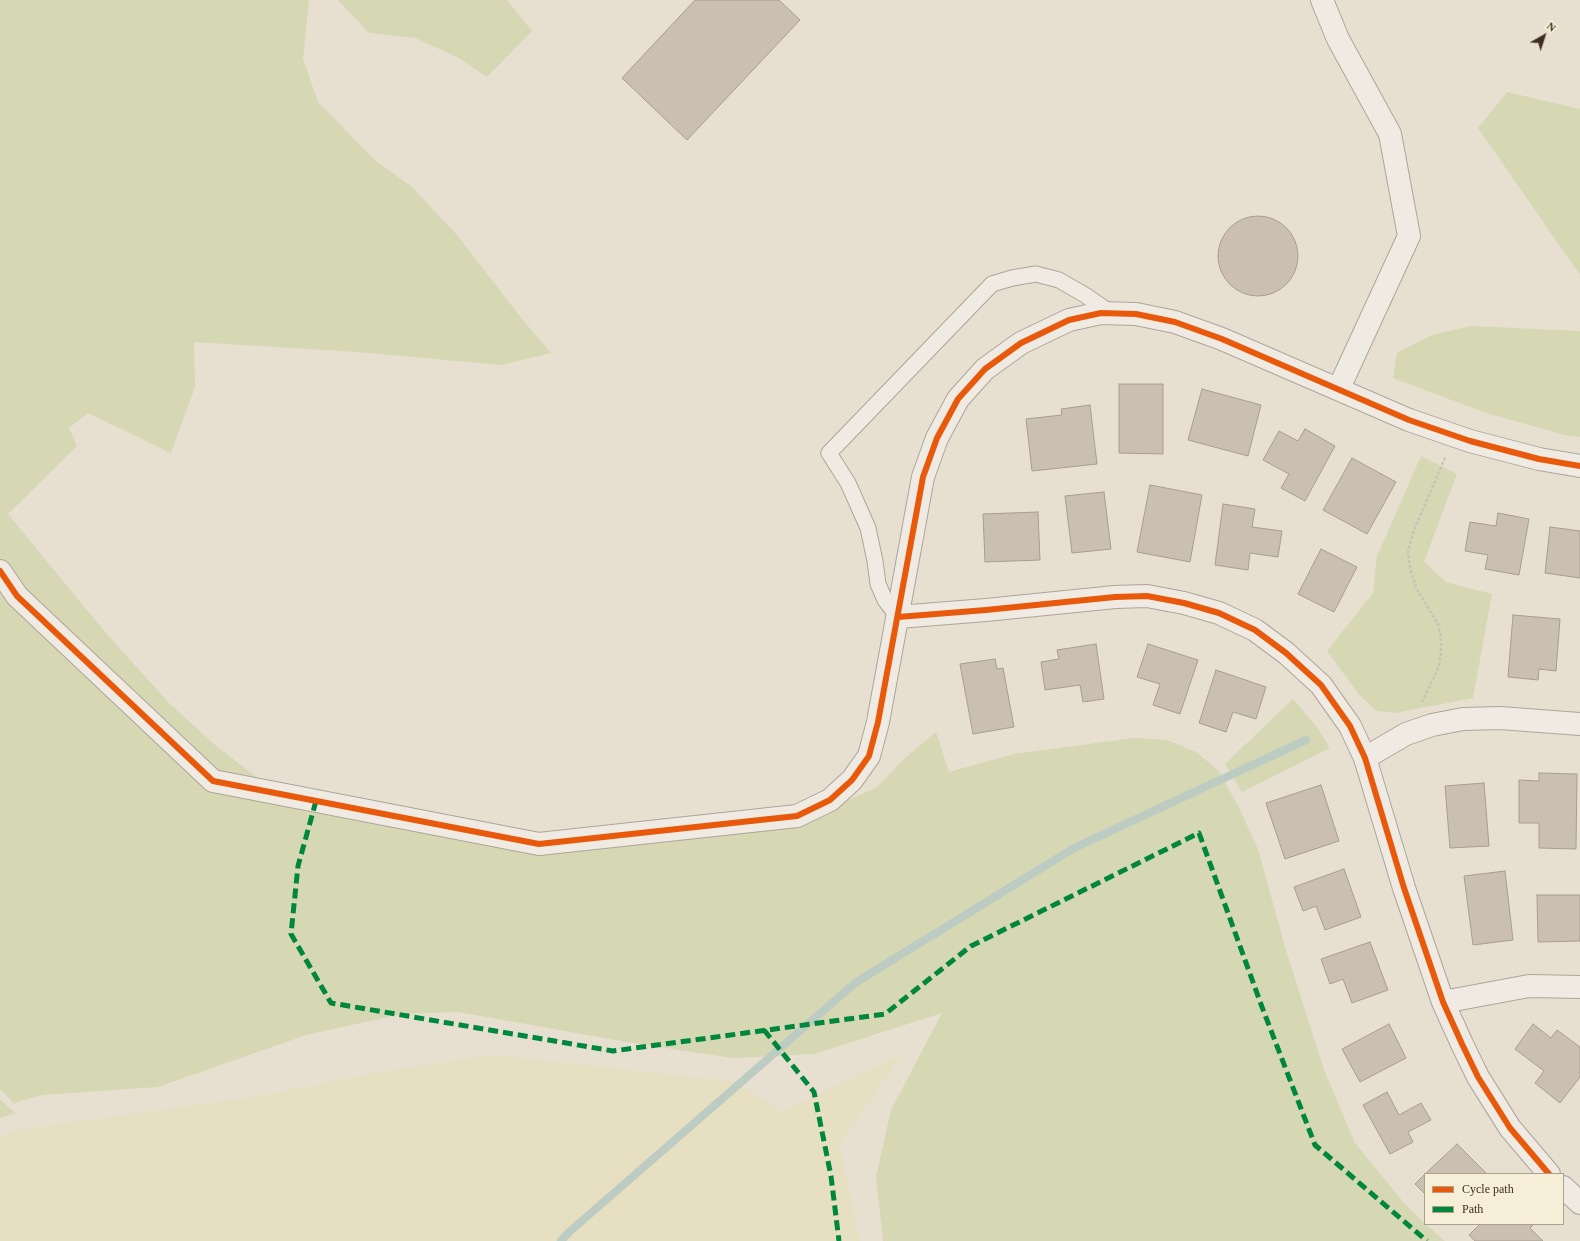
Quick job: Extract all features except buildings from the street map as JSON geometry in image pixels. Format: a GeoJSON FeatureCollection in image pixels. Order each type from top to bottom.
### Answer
{"type":"FeatureCollection","features":[{"type":"Feature","properties":{"kind":"street"},"geometry":{"type":"LineString","coordinates":[[1322,0],[1338,39],[1390,134],[1409,236],[1339,388]]}},
{"type":"Feature","properties":{"kind":"street"},"geometry":{"type":"LineString","coordinates":[[0,571],[17,596],[213,781],[539,844],[797,816],[830,800],[852,780],[870,756],[898,617],[923,477],[937,438],[958,399],[985,369],[1021,343],[1069,320],[1101,313],[1136,314],[1175,322],[1222,339],[1339,388],[1409,420],[1455,435],[1539,458],[1580,466]]}},
{"type":"Feature","properties":{"kind":"street"},"geometry":{"type":"LineString","coordinates":[[898,617],[1115,597],[1147,596],[1184,603],[1219,613],[1255,630],[1286,653],[1321,685],[1350,726],[1365,758],[1404,888],[1443,1002],[1478,1078],[1510,1128],[1548,1173]]}},
{"type":"Feature","properties":{"kind":"street"},"geometry":{"type":"LineString","coordinates":[[1365,758],[1406,734],[1432,725],[1463,719],[1500,718],[1580,724]]}},
{"type":"Feature","properties":{"kind":"street"},"geometry":{"type":"LineString","coordinates":[[1443,1002],[1529,986],[1580,987]]}},
{"type":"Feature","properties":{"kind":"street"},"geometry":{"type":"LineString","coordinates":[[1564,1188],[1580,1203]]}},
{"type":"Feature","properties":{"kind":"lane"},"geometry":{"type":"LineString","coordinates":[[898,617],[885,600],[878,584],[868,528],[848,483],[829,453],[992,284],[1012,278],[1036,274],[1059,280],[1085,295],[1111,314]]}},
{"type":"Feature","properties":{"kind":"path"},"geometry":{"type":"LineString","coordinates":[[1406,734],[1434,678],[1439,666],[1442,652],[1438,624],[1416,588],[1410,568],[1408,552],[1413,532],[1455,435]]}},
{"type":"Feature","properties":{"kind":"shaded area"},"geometry":{"type":"Polygon","coordinates":[[[902,1054],[840,1144],[860,1241],[0,1241],[0,1136],[19,1130],[259,1096],[385,1071],[496,1055],[738,1082],[781,1112],[902,1054]]]}},
{"type":"Feature","properties":{"kind":"green space"},"geometry":{"type":"Polygon","coordinates":[[[0,0],[309,0],[303,59],[318,102],[376,161],[412,187],[457,235],[522,319],[551,353],[501,365],[357,352],[194,342],[195,387],[171,453],[88,413],[69,428],[77,446],[8,514],[105,632],[170,704],[215,745],[263,782],[324,809],[391,827],[535,832],[672,823],[836,805],[876,788],[906,757],[936,732],[949,772],[1014,754],[1134,738],[1167,740],[1196,752],[1219,771],[1240,810],[1258,849],[1285,947],[1324,1070],[1355,1143],[1405,1204],[1424,1223],[1424,1225],[1426,1225],[1445,1241],[883,1241],[876,1177],[891,1110],[942,1013],[814,1054],[732,1058],[627,1042],[458,1012],[402,1014],[306,1035],[158,1087],[42,1095],[14,1103],[0,1089],[0,0]]]}},
{"type":"Feature","properties":{"kind":"green space"},"geometry":{"type":"Polygon","coordinates":[[[338,0],[507,0],[532,31],[487,77],[457,57],[415,38],[369,33],[338,0]]]}},
{"type":"Feature","properties":{"kind":"green space"},"geometry":{"type":"Polygon","coordinates":[[[1507,92],[1580,109],[1580,275],[1478,128],[1507,92]]]}},
{"type":"Feature","properties":{"kind":"green space"},"geometry":{"type":"Polygon","coordinates":[[[1471,326],[1580,331],[1580,437],[1564,435],[1483,412],[1393,378],[1397,353],[1432,335],[1471,326]]]}},
{"type":"Feature","properties":{"kind":"green space"},"geometry":{"type":"Polygon","coordinates":[[[1421,456],[1457,474],[1424,562],[1446,582],[1492,594],[1473,698],[1395,713],[1377,711],[1360,696],[1327,651],[1373,593],[1377,556],[1421,456]]]}},
{"type":"Feature","properties":{"kind":"green space"},"geometry":{"type":"Polygon","coordinates":[[[1293,699],[1316,726],[1330,748],[1242,792],[1225,764],[1293,699]]]}},
{"type":"Feature","properties":{"kind":"green space"},"geometry":{"type":"Polygon","coordinates":[[[0,1099],[15,1113],[0,1118],[0,1099]]]}},
{"type":"Feature","properties":{"kind":"waterway"},"geometry":{"type":"LineString","coordinates":[[561,1241],[568,1233],[855,983],[1074,848],[1306,740]]}},
{"type":"Feature","properties":{"kind":"marked path"},"geometry":{"type":"LineString","coordinates":[[316,801],[298,866],[291,934],[331,1003],[613,1051],[885,1014],[971,946],[1199,833],[1262,1007],[1315,1145],[1427,1241]]}},
{"type":"Feature","properties":{"kind":"marked path"},"geometry":{"type":"LineString","coordinates":[[764,1030],[814,1092],[831,1176],[839,1241]]}},
{"type":"Feature","properties":{"kind":"cycle path"},"geometry":{"type":"LineString","coordinates":[[0,571],[17,596],[213,781],[539,844],[797,816],[830,800],[852,780],[869,756],[878,722],[923,477],[937,438],[958,399],[985,369],[1021,343],[1069,320],[1101,313],[1136,314],[1175,322],[1222,339],[1409,420],[1470,441],[1539,459],[1580,466]]}},
{"type":"Feature","properties":{"kind":"cycle path"},"geometry":{"type":"LineString","coordinates":[[898,617],[1115,597],[1147,596],[1184,603],[1219,613],[1255,630],[1286,653],[1321,685],[1350,726],[1365,758],[1404,888],[1443,1002],[1478,1077],[1510,1128],[1548,1173]]}}]}
